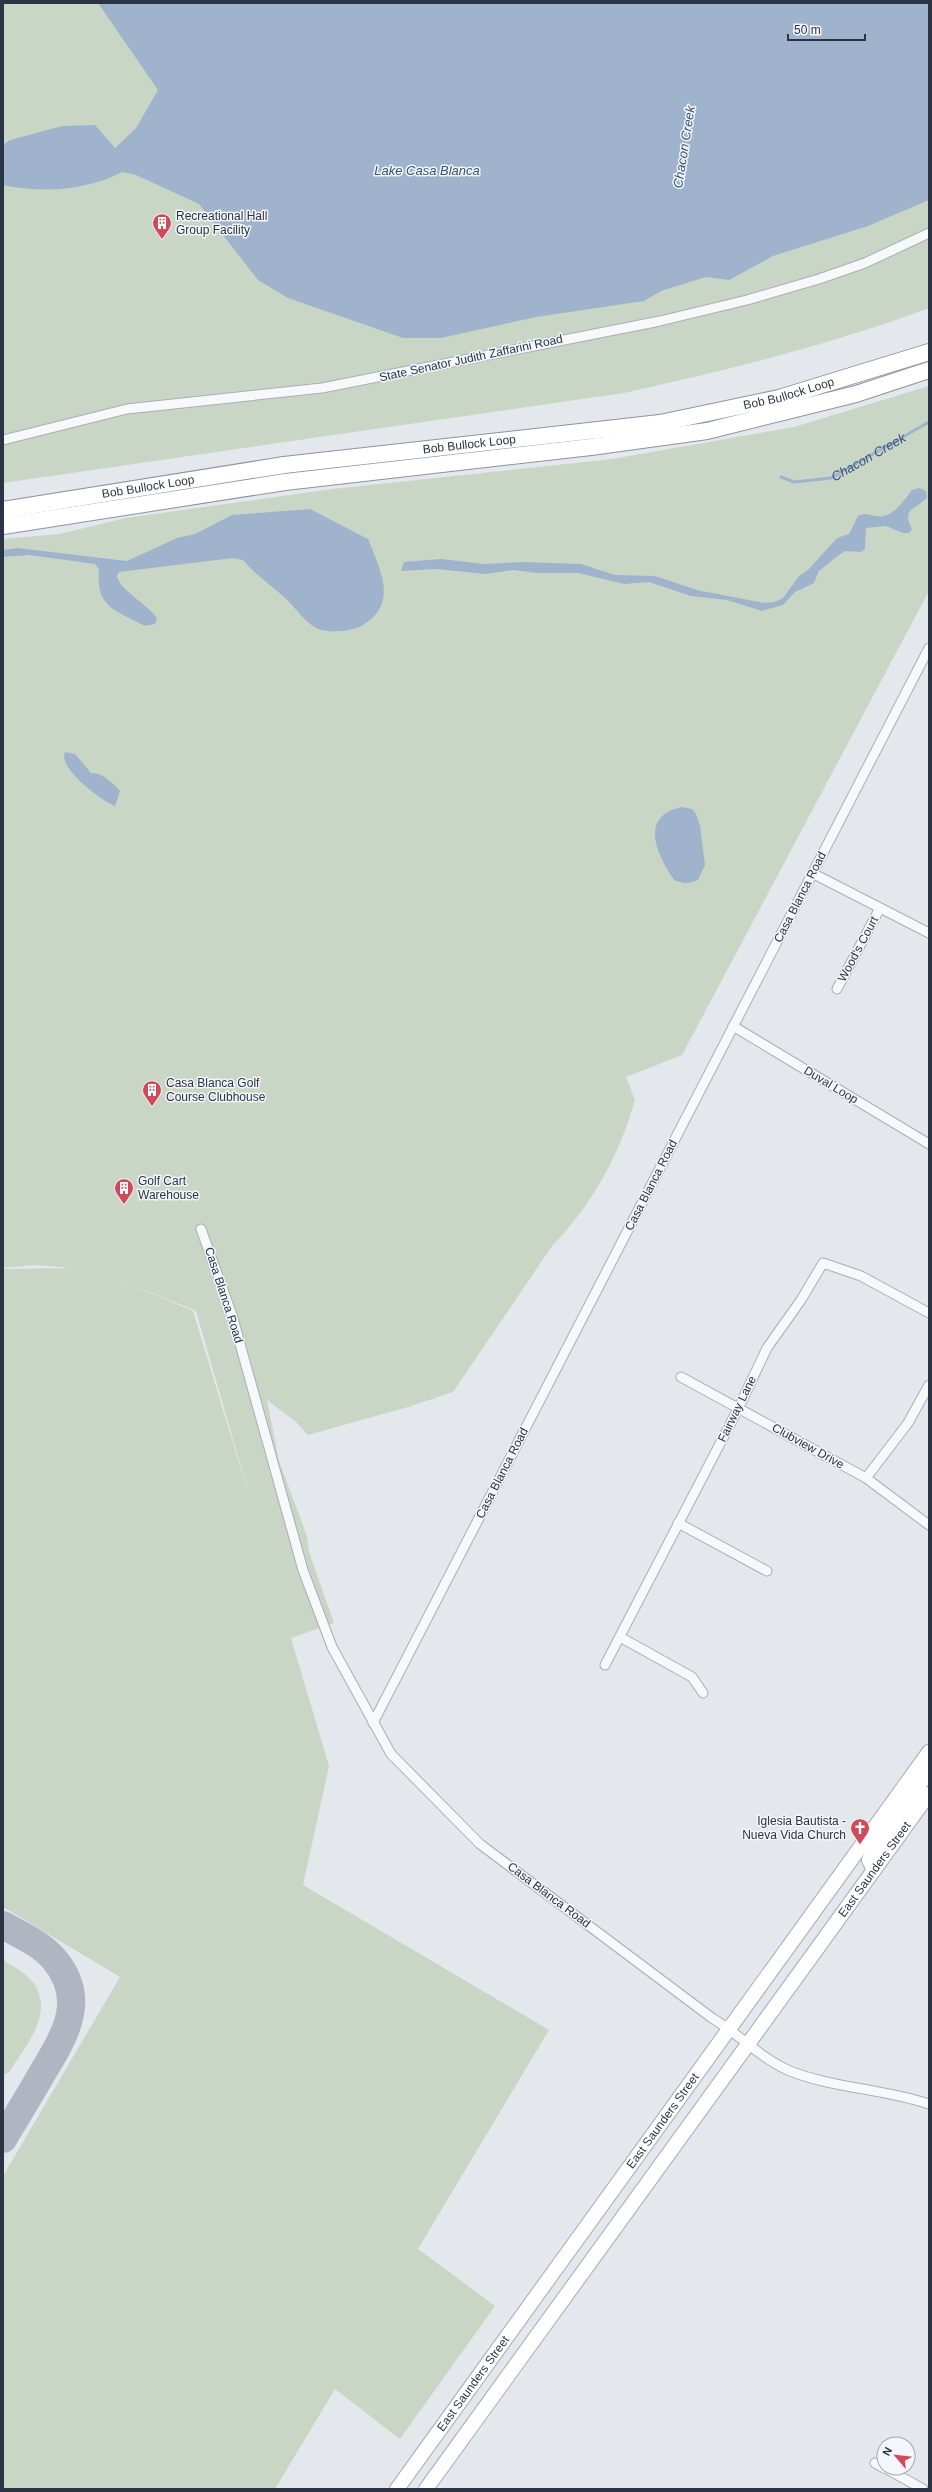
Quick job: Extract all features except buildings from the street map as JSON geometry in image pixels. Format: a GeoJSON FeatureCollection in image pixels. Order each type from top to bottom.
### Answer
{"type":"FeatureCollection","features":[{"type":"Feature","properties":{"kind":"highway","name":"Bob Bullock Loop"},"geometry":{"type":"LineString","coordinates":[[3,510],[284,465],[660,423],[779,398],[929,352]]}},
{"type":"Feature","properties":{"kind":"highway","name":"Bob Bullock Loop"},"geometry":{"type":"LineString","coordinates":[[3,526],[285,482],[590,447],[707,431],[856,394],[929,370]]}},
{"type":"Feature","properties":{"kind":"main road","name":"East Saunders Street"},"geometry":{"type":"LineString","coordinates":[[397,2489],[929,1752]]}},
{"type":"Feature","properties":{"kind":"main road"},"geometry":{"type":"LineString","coordinates":[[874,1870],[869,1860],[872,1853],[929,1771]]}},
{"type":"Feature","properties":{"kind":"main road","name":"East Saunders Street"},"geometry":{"type":"LineString","coordinates":[[426,2489],[929,1794]]}},
{"type":"Feature","properties":{"kind":"street","name":"State Senator Judith Zaffarini Road"},"geometry":{"type":"LineString","coordinates":[[3,440],[127,409],[322,388],[660,321],[747,300],[819,280],[865,263],[929,233]]}},
{"type":"Feature","properties":{"kind":"street","name":"Casa Blanca Road"},"geometry":{"type":"LineString","coordinates":[[373,1723],[929,648]]}},
{"type":"Feature","properties":{"kind":"street"},"geometry":{"type":"LineString","coordinates":[[812,874],[929,933]]}},
{"type":"Feature","properties":{"kind":"street","name":"Wood's Court"},"geometry":{"type":"LineString","coordinates":[[837,990],[880,908]]}},
{"type":"Feature","properties":{"kind":"street","name":"Duval Loop"},"geometry":{"type":"LineString","coordinates":[[733,1026],[929,1144]]}},
{"type":"Feature","properties":{"kind":"street","name":"Casa Blanca Road"},"geometry":{"type":"LineString","coordinates":[[201,1229],[232,1314],[303,1570],[332,1647],[391,1754],[480,1844],[712,2018],[730,2028],[748,2043],[789,2070],[809,2077],[906,2096],[929,2104]]}},
{"type":"Feature","properties":{"kind":"street","name":"Fairway Lane"},"geometry":{"type":"LineString","coordinates":[[605,1665],[740,1407],[767,1348],[801,1300],[822,1263],[861,1276],[929,1312]]}},
{"type":"Feature","properties":{"kind":"street","name":"Clubview Drive"},"geometry":{"type":"LineString","coordinates":[[681,1377],[740,1407],[866,1478],[929,1525]]}},
{"type":"Feature","properties":{"kind":"street"},"geometry":{"type":"LineString","coordinates":[[866,1478],[908,1423],[929,1385]]}},
{"type":"Feature","properties":{"kind":"street"},"geometry":{"type":"LineString","coordinates":[[678,1523],[767,1571]]}},
{"type":"Feature","properties":{"kind":"street"},"geometry":{"type":"LineString","coordinates":[[620,1637],[692,1677],[703,1693]]}},
{"type":"Feature","properties":{"kind":"street"},"geometry":{"type":"LineString","coordinates":[[899,2476],[923,2489]]}},
{"type":"Feature","properties":{"kind":"green space"},"geometry":{"type":"Polygon","coordinates":[[[3,3],[929,3],[929,308],[854,334],[778,356],[624,393],[3,483],[3,3]]]}},
{"type":"Feature","properties":{"kind":"green space"},"geometry":{"type":"Polygon","coordinates":[[[929,386],[929,591],[682,1055],[626,1077],[635,1100],[621,1140],[603,1178],[580,1213],[552,1246],[453,1392],[408,1407],[308,1435],[296,1422],[267,1400],[279,1461],[307,1536],[309,1552],[334,1623],[291,1638],[329,1766],[303,1885],[549,2030],[418,2249],[495,2306],[400,2439],[335,2389],[275,2489],[3,2489],[3,2176],[120,1977],[3,1907],[3,1269],[70,1268],[36,1265],[3,1268],[3,539],[59,534],[126,518],[333,489],[612,459],[794,427],[929,386]],[[108,1275],[193,1311],[253,1509],[196,1311],[108,1275]]]}},
{"type":"Feature","properties":{"kind":"green space"},"geometry":{"type":"Polygon","coordinates":[[[3,1960],[31,1980],[38,1992],[41,2003],[40,2015],[36,2028],[9,2072],[3,2075],[3,1960]]]}},
{"type":"Feature","properties":{"kind":"water","name":"Lake Casa Blanca"},"geometry":{"type":"Polygon","coordinates":[[[98,3],[929,3],[929,200],[868,226],[773,256],[729,280],[706,277],[661,291],[644,301],[536,317],[441,338],[403,338],[288,298],[258,280],[199,204],[136,175],[122,172],[94,183],[64,189],[33,189],[3,185],[3,145],[10,140],[62,126],[95,125],[115,148],[136,128],[158,90],[98,3]]]}},
{"type":"Feature","properties":{"kind":"water"},"geometry":{"type":"Polygon","coordinates":[[[919,488],[926,491],[927,497],[909,512],[909,522],[912,529],[909,533],[903,533],[886,526],[866,528],[865,549],[861,552],[845,551],[819,571],[814,583],[795,592],[783,605],[762,611],[727,600],[691,596],[649,582],[624,584],[578,573],[537,573],[514,570],[485,574],[436,569],[401,571],[404,562],[441,559],[484,564],[524,562],[581,564],[615,575],[655,576],[697,590],[764,603],[775,602],[783,598],[799,576],[809,569],[837,538],[849,534],[858,516],[865,514],[876,516],[888,515],[901,504],[912,490],[919,488]]]}},
{"type":"Feature","properties":{"kind":"water"},"geometry":{"type":"Polygon","coordinates":[[[310,509],[368,539],[381,574],[384,585],[384,596],[381,607],[374,616],[359,627],[349,630],[327,631],[311,625],[288,600],[243,560],[233,558],[119,572],[117,576],[123,586],[157,618],[155,624],[145,626],[117,611],[104,600],[100,592],[99,569],[95,564],[29,555],[3,557],[3,550],[17,548],[127,561],[177,538],[195,534],[232,515],[310,509]]]}},
{"type":"Feature","properties":{"kind":"water"},"geometry":{"type":"Polygon","coordinates":[[[65,752],[75,754],[91,773],[103,776],[120,791],[115,806],[100,798],[82,783],[67,766],[64,758],[65,752]]]}},
{"type":"Feature","properties":{"kind":"water"},"geometry":{"type":"Polygon","coordinates":[[[682,807],[692,809],[696,814],[700,825],[705,865],[698,880],[689,883],[674,880],[657,848],[655,838],[656,827],[660,819],[668,812],[682,807]]]}},
{"type":"Feature","properties":{"kind":"waterway","name":"Chacon Creek"},"geometry":{"type":"LineString","coordinates":[[781,477],[794,482],[831,478],[929,422]]}},
{"type":"Feature","properties":{"kind":"taxiway"},"geometry":{"type":"LineString","coordinates":[[3,1925],[36,1944],[53,1958],[64,1974],[70,1989],[71,2004],[69,2019],[57,2048],[3,2139]]}},
{"type":"Feature","properties":{"kind":"place","name":"Recreational Hall Group Facility"},"geometry":{"type":"Point","coordinates":[162,240]}},
{"type":"Feature","properties":{"kind":"place","name":"Casa Blanca Golf Course Clubhouse"},"geometry":{"type":"Point","coordinates":[152,1107]}},
{"type":"Feature","properties":{"kind":"place","name":"Golf Cart Warehouse"},"geometry":{"type":"Point","coordinates":[124,1205]}},
{"type":"Feature","properties":{"kind":"place","name":"Iglesia Bautista - Nueva Vida Church"},"geometry":{"type":"Point","coordinates":[860,1845]}}]}
